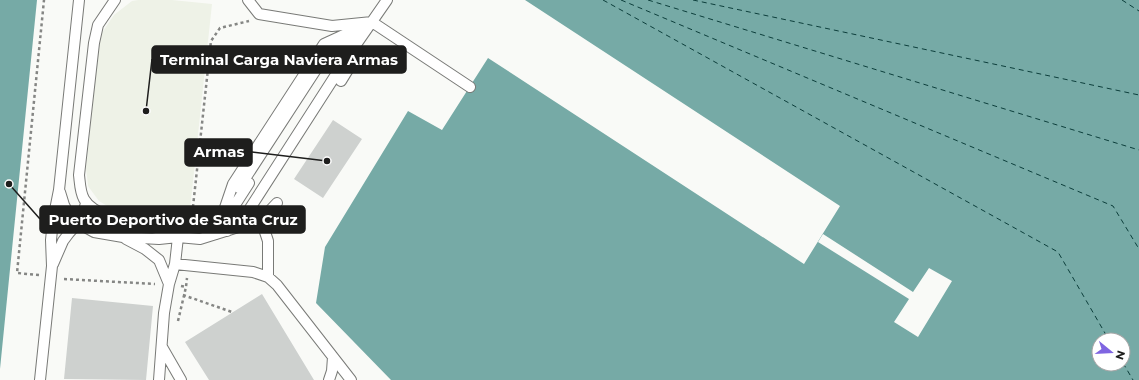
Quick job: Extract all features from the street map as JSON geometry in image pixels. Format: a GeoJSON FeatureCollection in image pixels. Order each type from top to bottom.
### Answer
{"type":"FeatureCollection","features":[{"type":"Feature","properties":{"kind":"lane"},"geometry":{"type":"LineString","coordinates":[[40,380],[52,266],[51,240],[53,220],[59,190],[79,0]]}},
{"type":"Feature","properties":{"kind":"lane"},"geometry":{"type":"LineString","coordinates":[[115,0],[98,26],[94,43],[79,175],[81,192],[86,203],[99,212],[122,221],[162,230],[178,237],[190,239],[200,239],[261,220],[277,203]]}},
{"type":"Feature","properties":{"kind":"lane"},"geometry":{"type":"LineString","coordinates":[[248,0],[258,14],[332,26],[372,22],[470,87]]}},
{"type":"Feature","properties":{"kind":"lane"},"geometry":{"type":"LineString","coordinates":[[242,226],[387,0]]}},
{"type":"Feature","properties":{"kind":"lane"},"geometry":{"type":"LineString","coordinates":[[227,231],[341,56],[372,22]]}},
{"type":"Feature","properties":{"kind":"lane"},"geometry":{"type":"LineString","coordinates":[[216,234],[233,184],[324,44],[372,22]]}},
{"type":"Feature","properties":{"kind":"lane"},"geometry":{"type":"LineString","coordinates":[[59,190],[64,205],[72,218],[94,232],[123,238],[159,239],[178,237]]}},
{"type":"Feature","properties":{"kind":"lane"},"geometry":{"type":"LineString","coordinates":[[52,266],[63,241],[68,233],[78,223],[83,214],[86,203]]}},
{"type":"Feature","properties":{"kind":"lane"},"geometry":{"type":"LineString","coordinates":[[261,220],[268,241],[268,277]]}},
{"type":"Feature","properties":{"kind":"lane"},"geometry":{"type":"LineString","coordinates":[[159,380],[168,284],[175,264],[178,237]]}},
{"type":"Feature","properties":{"kind":"lane"},"geometry":{"type":"LineString","coordinates":[[123,238],[145,249],[159,260],[168,284]]}},
{"type":"Feature","properties":{"kind":"lane"},"geometry":{"type":"LineString","coordinates":[[175,264],[253,272],[268,277],[277,285],[351,380]]}},
{"type":"Feature","properties":{"kind":"lane"},"geometry":{"type":"LineString","coordinates":[[162,347],[181,380]]}},
{"type":"Feature","properties":{"kind":"lane"},"geometry":{"type":"LineString","coordinates":[[329,380],[332,372],[333,357]]}},
{"type":"Feature","properties":{"kind":"path"},"geometry":{"type":"LineString","coordinates":[[190,239],[209,46],[212,38],[220,28]]}},
{"type":"Feature","properties":{"kind":"path"},"geometry":{"type":"LineString","coordinates":[[168,284],[186,287],[188,265]]}},
{"type":"Feature","properties":{"kind":"path"},"geometry":{"type":"LineString","coordinates":[[183,295],[232,312]]}},
{"type":"Feature","properties":{"kind":"shaded area"},"geometry":{"type":"Polygon","coordinates":[[[172,0],[212,4],[188,228],[138,220],[119,213],[99,201],[88,186],[86,168],[101,34],[114,15],[132,1],[172,0]]]}},
{"type":"Feature","properties":{"kind":"water"},"geometry":{"type":"Polygon","coordinates":[[[0,0],[37,0],[0,369],[0,0]]]}},
{"type":"Feature","properties":{"kind":"water"},"geometry":{"type":"Polygon","coordinates":[[[525,0],[1139,0],[1139,380],[391,380],[316,303],[325,247],[408,111],[442,130],[488,58],[804,264],[840,206],[525,0]]]}},
{"type":"Feature","properties":{"kind":"pier"},"geometry":{"type":"Polygon","coordinates":[[[823,234],[913,292],[929,268],[952,281],[918,337],[894,322],[909,299],[818,242],[823,234]]]}},
{"type":"Feature","properties":{"kind":"building"},"geometry":{"type":"Polygon","coordinates":[[[333,120],[362,139],[323,198],[294,179],[333,120]]]}},
{"type":"Feature","properties":{"kind":"building"},"geometry":{"type":"Polygon","coordinates":[[[262,294],[314,380],[209,380],[185,342],[262,294]]]}},
{"type":"Feature","properties":{"kind":"building"},"geometry":{"type":"Polygon","coordinates":[[[72,298],[153,306],[146,380],[64,379],[72,298]]]}},
{"type":"Feature","properties":{"kind":"ferry route"},"geometry":{"type":"LineString","coordinates":[[603,0],[1058,252],[1104,332]]}},
{"type":"Feature","properties":{"kind":"ferry route"},"geometry":{"type":"LineString","coordinates":[[621,0],[1113,206],[1139,249]]}},
{"type":"Feature","properties":{"kind":"ferry route"},"geometry":{"type":"LineString","coordinates":[[648,0],[1139,150]]}},
{"type":"Feature","properties":{"kind":"ferry route"},"geometry":{"type":"LineString","coordinates":[[693,0],[1139,95]]}},
{"type":"Feature","properties":{"kind":"ferry route"},"geometry":{"type":"LineString","coordinates":[[1122,0],[1139,11]]}},
{"type":"Feature","properties":{"kind":"ferry route"},"geometry":{"type":"LineString","coordinates":[[1128,372],[1133,380]]}},
{"type":"Feature","properties":{"kind":"place","name":"Terminal Carga Naviera Armas"},"geometry":{"type":"Point","coordinates":[146,111]}},
{"type":"Feature","properties":{"kind":"place","name":"Armas"},"geometry":{"type":"Point","coordinates":[327,161]}},
{"type":"Feature","properties":{"kind":"place","name":"Puerto Deportivo de Santa Cruz"},"geometry":{"type":"Point","coordinates":[9,184]}}]}
